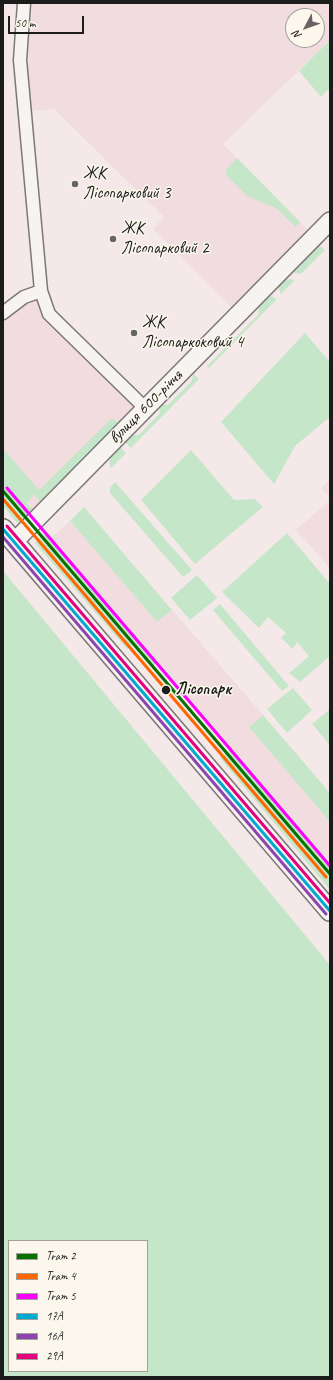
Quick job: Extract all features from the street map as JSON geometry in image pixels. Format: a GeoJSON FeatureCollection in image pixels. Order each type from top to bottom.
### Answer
{"type":"FeatureCollection","features":[{"type":"Feature","properties":{"kind":"main road","name":"вулиця 600-річчя"},"geometry":{"type":"LineString","coordinates":[[8,536],[145,408],[330,221]]}},
{"type":"Feature","properties":{"kind":"main road"},"geometry":{"type":"LineString","coordinates":[[8,536],[330,911]]}},
{"type":"Feature","properties":{"kind":"street"},"geometry":{"type":"LineString","coordinates":[[24,3],[20,60],[41,291],[49,314],[145,408]]}},
{"type":"Feature","properties":{"kind":"street"},"geometry":{"type":"LineString","coordinates":[[3,313],[24,297],[41,291]]}},
{"type":"Feature","properties":{"kind":"shaded area"},"geometry":{"type":"Polygon","coordinates":[[[28,3],[330,3],[330,40],[325,45],[325,8],[285,8],[285,48],[322,48],[223,144],[308,230],[232,308],[153,229],[164,217],[54,109],[29,111],[26,10],[28,3]]]}},
{"type":"Feature","properties":{"kind":"shaded area"},"geometry":{"type":"Polygon","coordinates":[[[41,291],[49,314],[140,403],[33,510],[3,465],[3,313],[41,291]]]}},
{"type":"Feature","properties":{"kind":"shaded area"},"geometry":{"type":"Polygon","coordinates":[[[330,480],[330,498],[321,488],[330,480]]]}},
{"type":"Feature","properties":{"kind":"shaded area"},"geometry":{"type":"Polygon","coordinates":[[[330,500],[330,568],[296,530],[330,500]]]}},
{"type":"Feature","properties":{"kind":"shaded area"},"geometry":{"type":"Polygon","coordinates":[[[70,521],[157,622],[172,610],[263,715],[249,727],[330,822],[330,863],[50,539],[70,521]]]}},
{"type":"Feature","properties":{"kind":"green space"},"geometry":{"type":"Polygon","coordinates":[[[330,40],[330,88],[321,97],[299,71],[322,48],[325,48],[325,45],[330,40]]]}},
{"type":"Feature","properties":{"kind":"green space"},"geometry":{"type":"Polygon","coordinates":[[[237,158],[300,222],[296,227],[276,208],[247,196],[226,175],[226,170],[237,158]]]}},
{"type":"Feature","properties":{"kind":"green space"},"geometry":{"type":"Polygon","coordinates":[[[319,245],[325,250],[301,274],[292,272],[319,245]]]}},
{"type":"Feature","properties":{"kind":"green space"},"geometry":{"type":"Polygon","coordinates":[[[286,279],[295,280],[281,294],[278,287],[286,279]]]}},
{"type":"Feature","properties":{"kind":"green space"},"geometry":{"type":"Polygon","coordinates":[[[271,296],[277,299],[209,368],[207,366],[259,314],[258,307],[271,296]]]}},
{"type":"Feature","properties":{"kind":"green space"},"geometry":{"type":"Polygon","coordinates":[[[305,333],[330,362],[330,417],[295,446],[274,484],[221,422],[305,333]]]}},
{"type":"Feature","properties":{"kind":"green space"},"geometry":{"type":"Polygon","coordinates":[[[193,373],[199,379],[131,448],[125,442],[132,435],[139,435],[160,413],[159,407],[163,404],[168,405],[192,381],[193,373]]]}},
{"type":"Feature","properties":{"kind":"green space"},"geometry":{"type":"Polygon","coordinates":[[[112,418],[119,424],[41,502],[34,495],[27,503],[33,510],[18,524],[3,506],[3,449],[39,490],[112,418]]]}},
{"type":"Feature","properties":{"kind":"green space"},"geometry":{"type":"Polygon","coordinates":[[[120,447],[126,453],[111,468],[109,463],[110,458],[120,447]]]}},
{"type":"Feature","properties":{"kind":"green space"},"geometry":{"type":"Polygon","coordinates":[[[191,450],[234,500],[255,499],[263,507],[195,564],[141,500],[191,450]]]}},
{"type":"Feature","properties":{"kind":"green space"},"geometry":{"type":"Polygon","coordinates":[[[115,482],[192,570],[183,577],[110,493],[110,488],[115,482]]]}},
{"type":"Feature","properties":{"kind":"green space"},"geometry":{"type":"Polygon","coordinates":[[[84,507],[172,610],[157,622],[70,521],[84,507]]]}},
{"type":"Feature","properties":{"kind":"green space"},"geometry":{"type":"Polygon","coordinates":[[[287,533],[330,584],[330,656],[300,682],[289,673],[309,656],[297,642],[293,649],[281,638],[286,633],[268,617],[259,628],[222,592],[287,533]]]}},
{"type":"Feature","properties":{"kind":"green space"},"geometry":{"type":"Polygon","coordinates":[[[45,534],[156,663],[151,667],[132,645],[127,649],[35,543],[45,534]]]}},
{"type":"Feature","properties":{"kind":"green space"},"geometry":{"type":"Polygon","coordinates":[[[3,571],[330,965],[330,1377],[3,1377],[3,571]]]}},
{"type":"Feature","properties":{"kind":"green space"},"geometry":{"type":"Polygon","coordinates":[[[197,575],[217,598],[190,620],[171,598],[197,575]]]}},
{"type":"Feature","properties":{"kind":"green space"},"geometry":{"type":"Polygon","coordinates":[[[220,604],[289,686],[282,691],[213,610],[220,604]]]}},
{"type":"Feature","properties":{"kind":"green space"},"geometry":{"type":"Polygon","coordinates":[[[293,688],[312,710],[287,733],[267,709],[293,688]]]}},
{"type":"Feature","properties":{"kind":"green space"},"geometry":{"type":"Polygon","coordinates":[[[330,709],[330,745],[312,724],[330,709]]]}},
{"type":"Feature","properties":{"kind":"green space"},"geometry":{"type":"Polygon","coordinates":[[[263,715],[330,793],[330,822],[249,727],[263,715]]]}},
{"type":"Feature","properties":{"kind":"green space"},"geometry":{"type":"Polygon","coordinates":[[[231,748],[330,863],[330,890],[220,758],[231,748]]]}},
{"type":"Feature","properties":{"kind":"tram line","name":"5"},"geometry":{"type":"LineString","coordinates":[[7,488],[330,866]]}},
{"type":"Feature","properties":{"kind":"tram line","name":"2"},"geometry":{"type":"LineString","coordinates":[[3,491],[330,874]]}},
{"type":"Feature","properties":{"kind":"tram line","name":"4"},"geometry":{"type":"LineString","coordinates":[[3,499],[326,877]]}},
{"type":"Feature","properties":{"kind":"transit line","name":"29А"},"geometry":{"type":"LineString","coordinates":[[7,526],[330,903]]}},
{"type":"Feature","properties":{"kind":"transit line","name":"17А"},"geometry":{"type":"LineString","coordinates":[[3,529],[330,911]]}},
{"type":"Feature","properties":{"kind":"transit line","name":"16А"},"geometry":{"type":"LineString","coordinates":[[3,537],[326,914]]}},
{"type":"Feature","properties":{"kind":"place","name":"ЖК Лісопарковий 3"},"geometry":{"type":"Point","coordinates":[75,184]}},
{"type":"Feature","properties":{"kind":"place","name":"ЖК Лісопарковий 2"},"geometry":{"type":"Point","coordinates":[113,239]}},
{"type":"Feature","properties":{"kind":"place","name":"ЖК Лісопаркоковий 4"},"geometry":{"type":"Point","coordinates":[134,333]}},
{"type":"Feature","properties":{"kind":"place","name":"Лісопарк"},"geometry":{"type":"Point","coordinates":[166,690]}}]}
